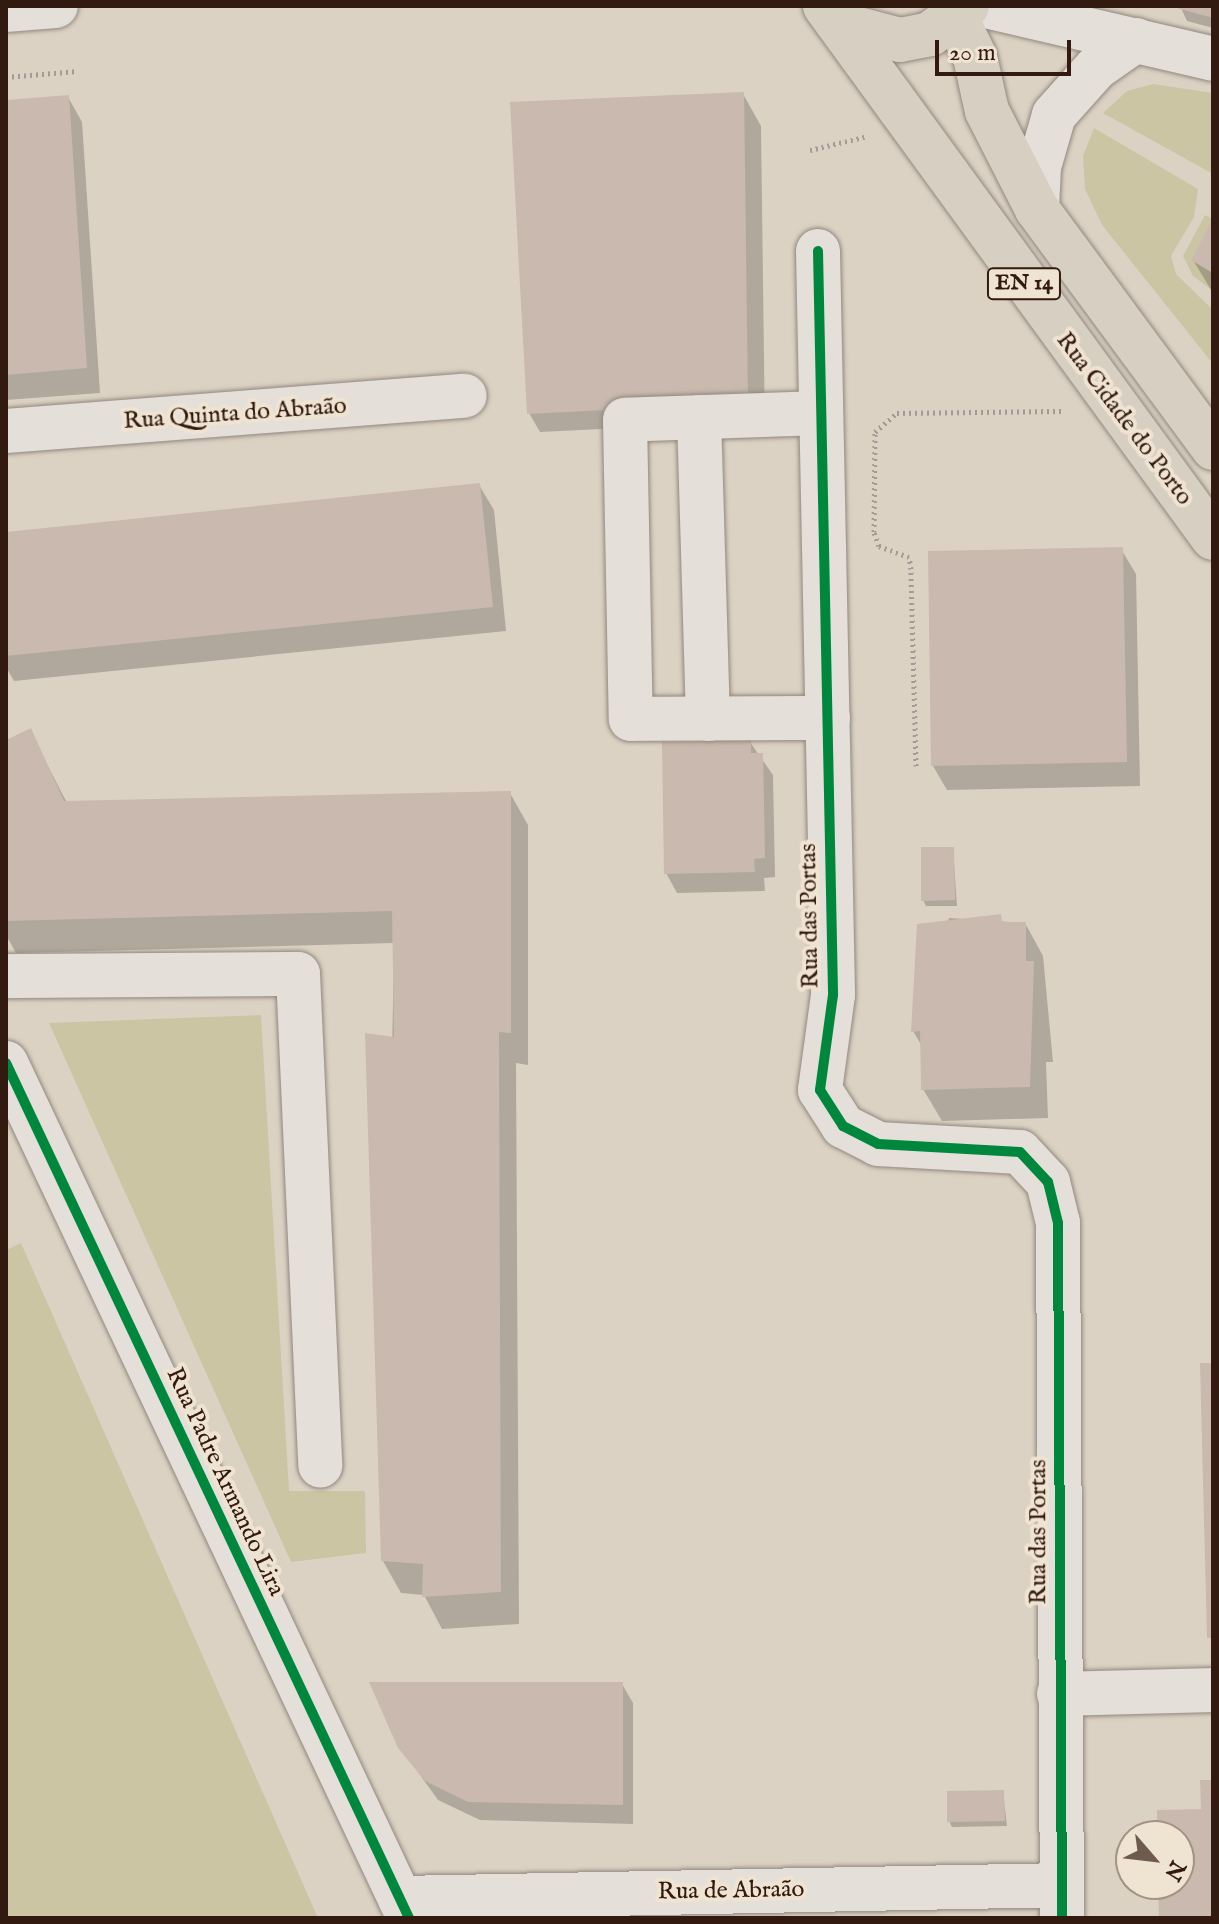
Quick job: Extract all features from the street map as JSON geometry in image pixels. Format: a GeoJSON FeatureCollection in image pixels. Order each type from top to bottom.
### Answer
{"type":"FeatureCollection","features":[{"type":"Feature","properties":{"kind":"main road","name":"Rua Cidade do Porto"},"geometry":{"type":"LineString","coordinates":[[834,15],[900,40],[970,10]]}},
{"type":"Feature","properties":{"kind":"main road"},"geometry":{"type":"LineString","coordinates":[[970,10],[975,57],[987,111],[1037,209]]}},
{"type":"Feature","properties":{"kind":"main road","name":"Rua Cidade do Porto"},"geometry":{"type":"LineString","coordinates":[[834,15],[1213,538]]}},
{"type":"Feature","properties":{"kind":"main road","name":"EN 14"},"geometry":{"type":"LineString","coordinates":[[1037,209],[1213,448]]}},
{"type":"Feature","properties":{"kind":"street"},"geometry":{"type":"LineString","coordinates":[[6,10],[56,6]]}},
{"type":"Feature","properties":{"kind":"street"},"geometry":{"type":"LineString","coordinates":[[1099,6],[1136,40]]}},
{"type":"Feature","properties":{"kind":"street"},"geometry":{"type":"LineString","coordinates":[[970,10],[1136,40],[1213,59]]}},
{"type":"Feature","properties":{"kind":"street"},"geometry":{"type":"LineString","coordinates":[[1037,209],[1039,167],[1054,115],[1096,68],[1136,40]]}},
{"type":"Feature","properties":{"kind":"street","name":"Rua das Portas"},"geometry":{"type":"LineString","coordinates":[[818,251],[833,995],[820,1090],[843,1126],[878,1144],[1020,1152],[1048,1182],[1058,1223],[1062,1901]]}},
{"type":"Feature","properties":{"kind":"street","name":"Rua Quinta do Abraão"},"geometry":{"type":"LineString","coordinates":[[6,431],[465,396]]}},
{"type":"Feature","properties":{"kind":"street"},"geometry":{"type":"LineString","coordinates":[[821,413],[625,420],[631,719],[828,718]]}},
{"type":"Feature","properties":{"kind":"street"},"geometry":{"type":"LineString","coordinates":[[699,417],[708,719]]}},
{"type":"Feature","properties":{"kind":"street"},"geometry":{"type":"LineString","coordinates":[[6,976],[298,974],[320,1466]]}},
{"type":"Feature","properties":{"kind":"street","name":"Rua Padre Armando Lira"},"geometry":{"type":"LineString","coordinates":[[6,1063],[26,1154],[405,1908]]}},
{"type":"Feature","properties":{"kind":"street"},"geometry":{"type":"LineString","coordinates":[[1059,1694],[1213,1690]]}},
{"type":"Feature","properties":{"kind":"street","name":"Rua de Abraão"},"geometry":{"type":"LineString","coordinates":[[405,1908],[752,1891],[1062,1901]]}},
{"type":"Feature","properties":{"kind":"path"},"geometry":{"type":"LineString","coordinates":[[6,77],[78,71]]}},
{"type":"Feature","properties":{"kind":"path"},"geometry":{"type":"LineString","coordinates":[[810,150],[873,135]]}},
{"type":"Feature","properties":{"kind":"path"},"geometry":{"type":"LineString","coordinates":[[916,766],[911,569],[909,557],[879,546],[874,532],[875,432],[897,413],[1076,411]]}},
{"type":"Feature","properties":{"kind":"shaded area"},"geometry":{"type":"Polygon","coordinates":[[[1153,84],[1213,93],[1213,174],[1103,113],[1127,91],[1153,84]]]}},
{"type":"Feature","properties":{"kind":"shaded area"},"geometry":{"type":"Polygon","coordinates":[[[1094,128],[1198,189],[1194,217],[1171,256],[1176,274],[1213,310],[1213,364],[1102,225],[1085,189],[1083,156],[1094,128]]]}},
{"type":"Feature","properties":{"kind":"shaded area"},"geometry":{"type":"Polygon","coordinates":[[[1205,215],[1213,219],[1191,260],[1213,273],[1213,291],[1193,276],[1183,256],[1205,215]]]}},
{"type":"Feature","properties":{"kind":"shaded area"},"geometry":{"type":"Polygon","coordinates":[[[261,1015],[289,1491],[365,1491],[366,1553],[291,1562],[49,1023],[261,1015]]]}},
{"type":"Feature","properties":{"kind":"shaded area"},"geometry":{"type":"Polygon","coordinates":[[[21,1243],[318,1918],[6,1918],[6,1250],[21,1243]]]}},
{"type":"Feature","properties":{"kind":"building"},"geometry":{"type":"Polygon","coordinates":[[[1213,6],[1213,18],[1173,7],[1213,6]]]}},
{"type":"Feature","properties":{"kind":"building"},"geometry":{"type":"Polygon","coordinates":[[[744,92],[748,403],[527,414],[510,102],[744,92]]]}},
{"type":"Feature","properties":{"kind":"building"},"geometry":{"type":"Polygon","coordinates":[[[69,95],[87,368],[6,375],[6,100],[69,95]]]}},
{"type":"Feature","properties":{"kind":"building"},"geometry":{"type":"Polygon","coordinates":[[[1213,218],[1213,273],[1191,260],[1213,218]]]}},
{"type":"Feature","properties":{"kind":"building"},"geometry":{"type":"Polygon","coordinates":[[[480,483],[493,607],[6,656],[6,532],[480,483]]]}},
{"type":"Feature","properties":{"kind":"building"},"geometry":{"type":"Polygon","coordinates":[[[1123,547],[1127,762],[931,766],[928,551],[1123,547]]]}},
{"type":"Feature","properties":{"kind":"building"},"geometry":{"type":"Polygon","coordinates":[[[31,728],[64,801],[511,791],[511,1033],[499,1032],[501,1592],[422,1597],[423,1564],[381,1561],[365,1033],[394,1037],[392,911],[6,921],[6,740],[31,728]]]}},
{"type":"Feature","properties":{"kind":"building"},"geometry":{"type":"Polygon","coordinates":[[[751,740],[751,753],[763,753],[765,858],[754,859],[755,872],[664,874],[662,742],[751,740]]]}},
{"type":"Feature","properties":{"kind":"building"},"geometry":{"type":"Polygon","coordinates":[[[921,847],[954,847],[955,900],[921,901],[921,847]]]}},
{"type":"Feature","properties":{"kind":"building"},"geometry":{"type":"Polygon","coordinates":[[[1001,914],[1002,922],[1026,922],[1026,961],[1034,961],[1030,1087],[921,1090],[920,1031],[911,1032],[917,924],[1001,914]]]}},
{"type":"Feature","properties":{"kind":"building"},"geometry":{"type":"Polygon","coordinates":[[[1200,1363],[1213,1363],[1213,1638],[1207,1638],[1200,1363]]]}},
{"type":"Feature","properties":{"kind":"building"},"geometry":{"type":"Polygon","coordinates":[[[369,1682],[623,1682],[623,1805],[468,1802],[425,1781],[398,1748],[369,1682]]]}},
{"type":"Feature","properties":{"kind":"building"},"geometry":{"type":"Polygon","coordinates":[[[1200,1780],[1213,1780],[1213,1918],[1159,1918],[1158,1900],[1195,1900],[1195,1820],[1157,1820],[1157,1810],[1201,1809],[1200,1780]]]}},
{"type":"Feature","properties":{"kind":"building"},"geometry":{"type":"Polygon","coordinates":[[[1004,1790],[1005,1821],[947,1822],[947,1791],[1004,1790]]]}},
{"type":"Feature","properties":{"kind":"cycle path"},"geometry":{"type":"LineString","coordinates":[[818,251],[833,995],[820,1090],[843,1126],[878,1144],[1020,1152],[1048,1182],[1058,1223],[1062,1918]]}},
{"type":"Feature","properties":{"kind":"cycle path"},"geometry":{"type":"LineString","coordinates":[[6,1063],[409,1918]]}}]}
